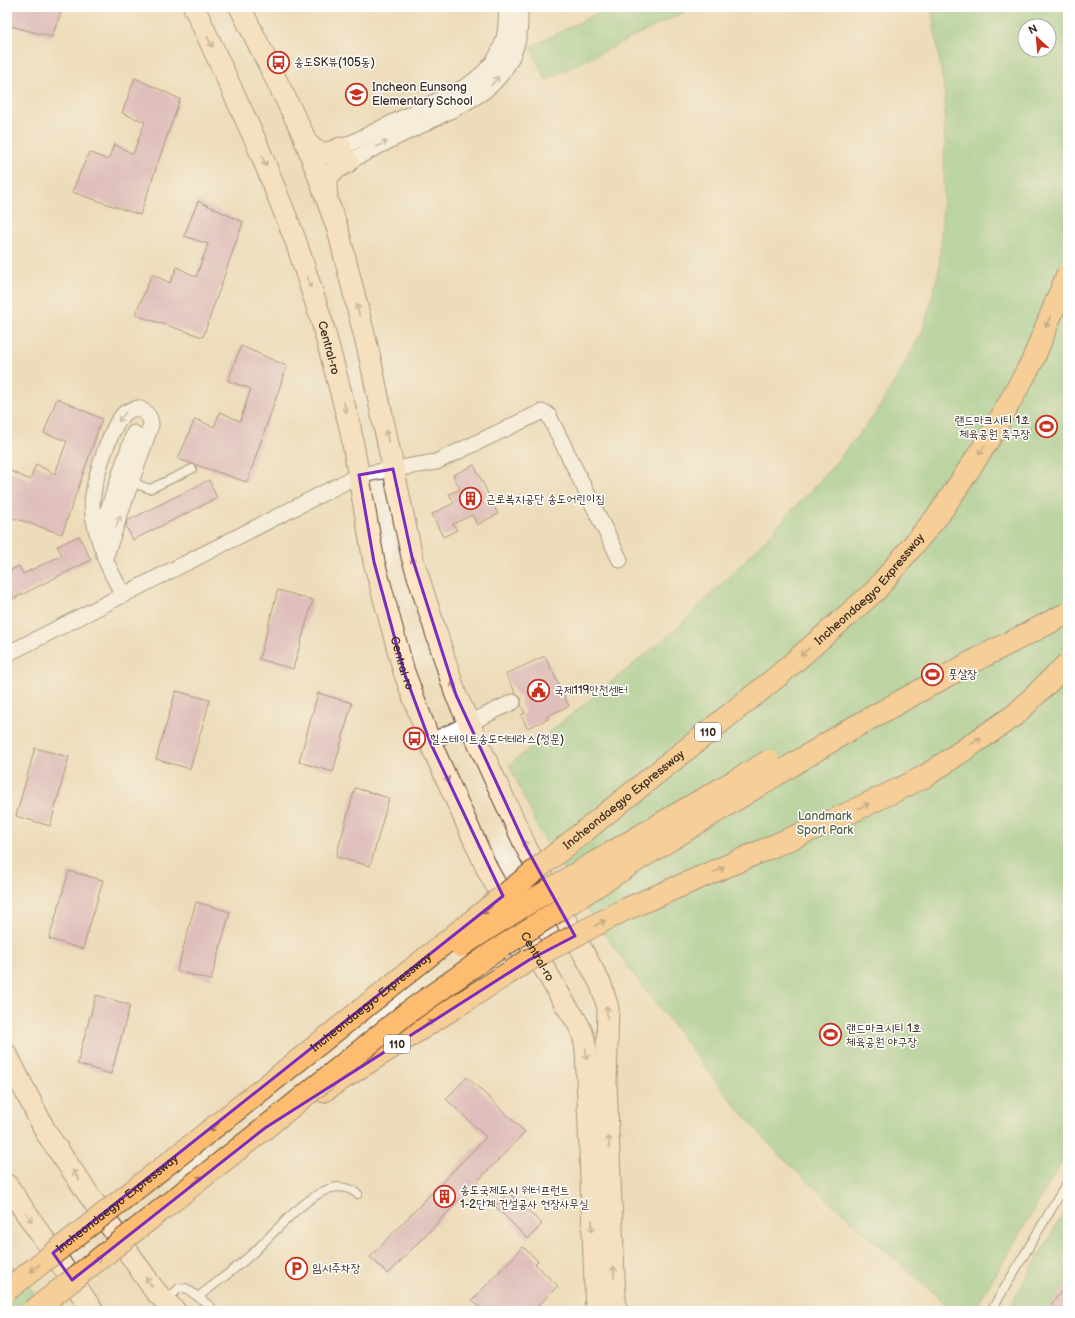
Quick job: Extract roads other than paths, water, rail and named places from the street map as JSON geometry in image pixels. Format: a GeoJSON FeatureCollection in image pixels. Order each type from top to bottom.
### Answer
{"type":"FeatureCollection","features":[{"type":"Feature","properties":{"kind":"highway","name":"Incheondaegyo Expressway"},"geometry":{"type":"LineString","coordinates":[[7,1290],[245,1103],[778,676],[875,591],[940,513],[989,439],[1032,362],[1068,273]]}},
{"type":"Feature","properties":{"kind":"highway","name":"Incheondaegyo Expressway"},"geometry":{"type":"LineString","coordinates":[[245,1103],[407,982],[501,920],[616,849],[842,718],[1068,598]]}},
{"type":"Feature","properties":{"kind":"highway"},"geometry":{"type":"LineString","coordinates":[[265,1128],[407,1013],[492,953],[634,862],[849,730],[970,663],[1068,613]]}},
{"type":"Feature","properties":{"kind":"highway","name":"110"},"geometry":{"type":"LineString","coordinates":[[33,1311],[265,1128],[529,960],[624,910],[827,823],[924,777],[1015,715],[1068,663]]}},
{"type":"Feature","properties":{"kind":"main road","name":"Central-ro"},"geometry":{"type":"LineString","coordinates":[[194,7],[258,144],[295,239],[324,330],[350,427],[374,562],[404,672],[430,742],[490,872],[565,1004],[584,1034],[586,1050],[596,1311]]}},
{"type":"Feature","properties":{"kind":"main road"},"geometry":{"type":"LineString","coordinates":[[240,7],[305,140],[338,230],[369,354],[412,557],[456,695],[527,849],[601,985],[608,1008],[606,1083],[614,1298],[616,1311]]}},
{"type":"Feature","properties":{"kind":"main road"},"geometry":{"type":"LineString","coordinates":[[305,140],[312,148],[323,153],[330,152],[344,155],[334,170],[328,175],[326,188],[328,202]]}},
{"type":"Feature","properties":{"kind":"main road"},"geometry":{"type":"LineString","coordinates":[[7,1055],[48,1134],[155,1291],[171,1306]]}},
{"type":"Feature","properties":{"kind":"main road"},"geometry":{"type":"LineString","coordinates":[[7,1185],[93,1311]]}},
{"type":"Feature","properties":{"kind":"street"},"geometry":{"type":"LineString","coordinates":[[344,155],[463,88],[484,74],[501,50],[505,34],[506,7]]}},
{"type":"Feature","properties":{"kind":"street"},"geometry":{"type":"LineString","coordinates":[[344,155],[469,101],[492,85],[508,65],[515,50],[520,34],[519,7]]}},
{"type":"Feature","properties":{"kind":"street"},"geometry":{"type":"LineString","coordinates":[[103,552],[131,482],[151,424],[150,417],[147,413],[138,408],[127,411],[119,421],[111,436],[101,464],[93,495],[93,519],[103,552],[123,595]]}},
{"type":"Feature","properties":{"kind":"street"},"geometry":{"type":"LineString","coordinates":[[7,654],[359,475],[436,462],[534,414],[541,412],[546,413],[552,421],[620,560]]}},
{"type":"Feature","properties":{"kind":"street"},"geometry":{"type":"LineString","coordinates":[[103,552],[100,535],[134,433]]}},
{"type":"Feature","properties":{"kind":"street"},"geometry":{"type":"LineString","coordinates":[[430,742],[513,702]]}},
{"type":"Feature","properties":{"kind":"lane"},"geometry":{"type":"LineString","coordinates":[[131,482],[150,489],[192,469]]}},
{"type":"Feature","properties":{"kind":"lane"},"geometry":{"type":"LineString","coordinates":[[991,1311],[1068,1181]]}},
{"type":"Feature","properties":{"kind":"lane"},"geometry":{"type":"LineString","coordinates":[[198,1297],[241,1263],[292,1214],[316,1195],[338,1187],[354,1191],[358,1194]]}},
{"type":"Feature","properties":{"kind":"lane"},"geometry":{"type":"LineString","coordinates":[[171,1306],[178,1289],[186,1288],[211,1307]]}},
{"type":"Feature","properties":{"kind":"place","name":"송도SK뷰(105동)"},"geometry":{"type":"Point","coordinates":[278,62]}},
{"type":"Feature","properties":{"kind":"place","name":"Incheon Eunsong Elementary School"},"geometry":{"type":"Point","coordinates":[356,94]}},
{"type":"Feature","properties":{"kind":"place","name":"랜드마크시티 1호 체육공원 축구장"},"geometry":{"type":"Point","coordinates":[1046,427]}},
{"type":"Feature","properties":{"kind":"place","name":"근로복지공단 송도어린이집"},"geometry":{"type":"Point","coordinates":[471,499]}},
{"type":"Feature","properties":{"kind":"place","name":"풋살장"},"geometry":{"type":"Point","coordinates":[932,674]}},
{"type":"Feature","properties":{"kind":"place","name":"국제119안전센터"},"geometry":{"type":"Point","coordinates":[538,690]}},
{"type":"Feature","properties":{"kind":"place","name":"힐스테이트송도더테라스(정문)"},"geometry":{"type":"Point","coordinates":[414,739]}},
{"type":"Feature","properties":{"kind":"place","name":"랜드마크시티 1호 체육공원 야구장"},"geometry":{"type":"Point","coordinates":[830,1035]}},
{"type":"Feature","properties":{"kind":"place","name":"송도국제도시 워터프런트 1-2단계 건설공사 현장사무실"},"geometry":{"type":"Point","coordinates":[445,1197]}},
{"type":"Feature","properties":{"kind":"place","name":"임시주차장"},"geometry":{"type":"Point","coordinates":[296,1268]}},
{"type":"Feature","properties":{"kind":"park label","name":"Landmark Sport Park"},"geometry":{"type":"Point","coordinates":[825,823]}}]}
